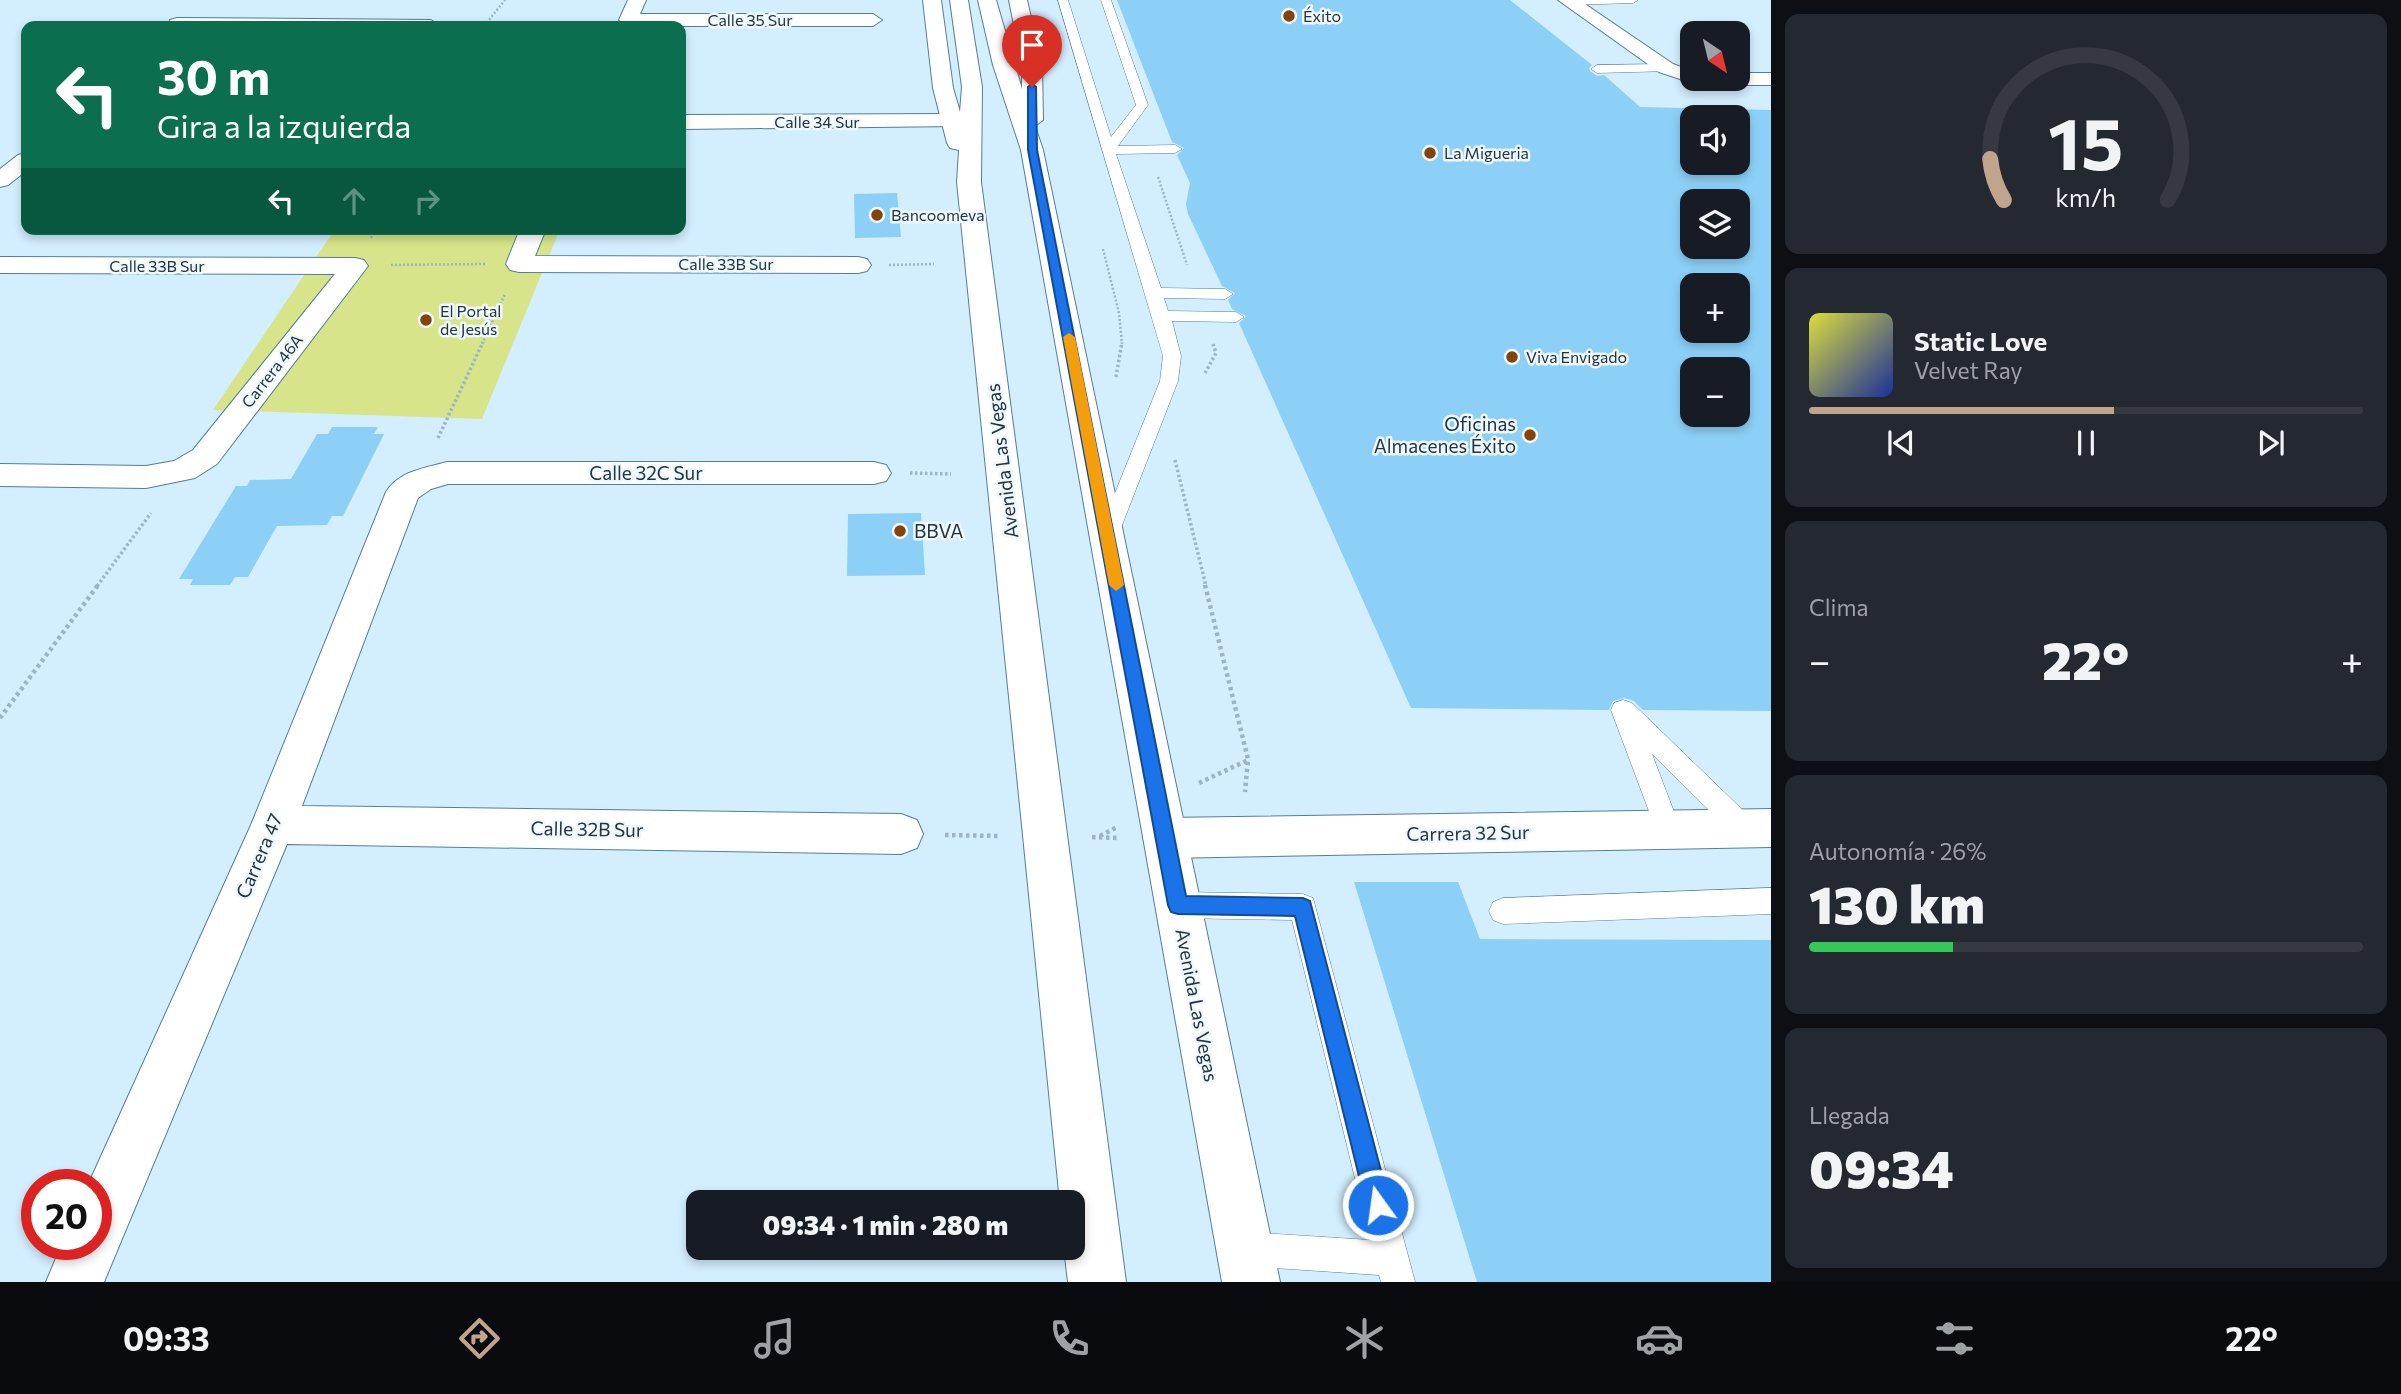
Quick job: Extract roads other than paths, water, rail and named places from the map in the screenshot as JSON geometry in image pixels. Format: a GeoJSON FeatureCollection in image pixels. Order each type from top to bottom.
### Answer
{"type":"FeatureCollection","features":[{"type":"Feature","properties":{"kind":"street"},"geometry":{"type":"LineString","coordinates":[[178,21],[191,0]]}},
{"type":"Feature","properties":{"kind":"street","name":"Calle 35 Sur"},"geometry":{"type":"LineString","coordinates":[[637,0],[628,20],[873,20]]}},
{"type":"Feature","properties":{"kind":"street","name":"Avenida Las Vegas"},"geometry":{"type":"LineString","coordinates":[[932,0],[943,88],[969,182],[1097,1282]]}},
{"type":"Feature","properties":{"kind":"street","name":"Avenida Las Vegas"},"geometry":{"type":"LineString","coordinates":[[959,0],[972,87],[969,182]]}},
{"type":"Feature","properties":{"kind":"street","name":"Avenida Las Vegas"},"geometry":{"type":"LineString","coordinates":[[987,0],[1003,65],[1032,150],[1248,1266]]}},
{"type":"Feature","properties":{"kind":"street","name":"Avenida Las Vegas"},"geometry":{"type":"LineString","coordinates":[[1018,0],[1032,66],[1032,150]]}},
{"type":"Feature","properties":{"kind":"street"},"geometry":{"type":"LineString","coordinates":[[1568,1],[1666,68],[1680,73]]}},
{"type":"Feature","properties":{"kind":"street"},"geometry":{"type":"LineString","coordinates":[[1750,79],[1771,79]]}},
{"type":"Feature","properties":{"kind":"street","name":"Calle 34 Sur"},"geometry":{"type":"LineString","coordinates":[[686,122],[953,121]]}},
{"type":"Feature","properties":{"kind":"street"},"geometry":{"type":"LineString","coordinates":[[0,180],[21,164]]}},
{"type":"Feature","properties":{"kind":"street","name":"Calle 33B Sur"},"geometry":{"type":"LineString","coordinates":[[531,235],[519,264],[858,265]]}},
{"type":"Feature","properties":{"kind":"street","name":"Calle 33B Sur"},"geometry":{"type":"LineString","coordinates":[[0,265],[355,266]]}},
{"type":"Feature","properties":{"kind":"street","name":"Carrera 46A"},"geometry":{"type":"LineString","coordinates":[[0,475],[146,477],[183,470],[205,457],[355,266]]}},
{"type":"Feature","properties":{"kind":"street","name":"Calle 32C Sur"},"geometry":{"type":"LineString","coordinates":[[419,481],[447,473],[874,473]]}},
{"type":"Feature","properties":{"kind":"street","name":"Carrera 47"},"geometry":{"type":"LineString","coordinates":[[112,1196],[273,825],[403,492],[419,481]]}},
{"type":"Feature","properties":{"kind":"street","name":"Calle 32B Sur"},"geometry":{"type":"LineString","coordinates":[[273,825],[901,834]]}},
{"type":"Feature","properties":{"kind":"street","name":"Carrera 32 Sur"},"geometry":{"type":"LineString","coordinates":[[1165,838],[1758,828]]}},
{"type":"Feature","properties":{"kind":"street"},"geometry":{"type":"LineString","coordinates":[[75,1282],[85,1260]]}},
{"type":"Feature","properties":{"kind":"lane"},"geometry":{"type":"LineString","coordinates":[[1063,0],[1155,293],[1172,356],[1169,381],[1107,538]]}},
{"type":"Feature","properties":{"kind":"lane"},"geometry":{"type":"LineString","coordinates":[[1106,0],[1142,105],[1108,150]]}},
{"type":"Feature","properties":{"kind":"lane"},"geometry":{"type":"LineString","coordinates":[[1568,1],[1633,0]]}},
{"type":"Feature","properties":{"kind":"lane"},"geometry":{"type":"LineString","coordinates":[[1597,69],[1666,68]]}},
{"type":"Feature","properties":{"kind":"lane"},"geometry":{"type":"LineString","coordinates":[[1108,150],[1175,149]]}},
{"type":"Feature","properties":{"kind":"lane"},"geometry":{"type":"LineString","coordinates":[[1155,293],[1225,294]]}},
{"type":"Feature","properties":{"kind":"lane"},"geometry":{"type":"LineString","coordinates":[[1162,316],[1236,317]]}},
{"type":"Feature","properties":{"kind":"lane"},"geometry":{"type":"LineString","coordinates":[[1668,830],[1623,710],[1758,828]]}},
{"type":"Feature","properties":{"kind":"lane"},"geometry":{"type":"LineString","coordinates":[[1503,911],[1771,901]]}},
{"type":"Feature","properties":{"kind":"lane"},"geometry":{"type":"LineString","coordinates":[[1178,905],[1303,907],[1395,1270],[1248,1266]]}},
{"type":"Feature","properties":{"kind":"place","name":"Éxito"},"geometry":{"type":"Point","coordinates":[1289,16]}},
{"type":"Feature","properties":{"kind":"place","name":"La Migueria"},"geometry":{"type":"Point","coordinates":[1430,153]}},
{"type":"Feature","properties":{"kind":"place","name":"Bancoomeva"},"geometry":{"type":"Point","coordinates":[877,215]}},
{"type":"Feature","properties":{"kind":"place","name":"El Portal de Jesús"},"geometry":{"type":"Point","coordinates":[426,320]}},
{"type":"Feature","properties":{"kind":"place","name":"Viva Envigado"},"geometry":{"type":"Point","coordinates":[1512,357]}},
{"type":"Feature","properties":{"kind":"place","name":"Oficinas Almacenes Éxito"},"geometry":{"type":"Point","coordinates":[1530,435]}},
{"type":"Feature","properties":{"kind":"place","name":"BBVA"},"geometry":{"type":"Point","coordinates":[900,531]}}]}
